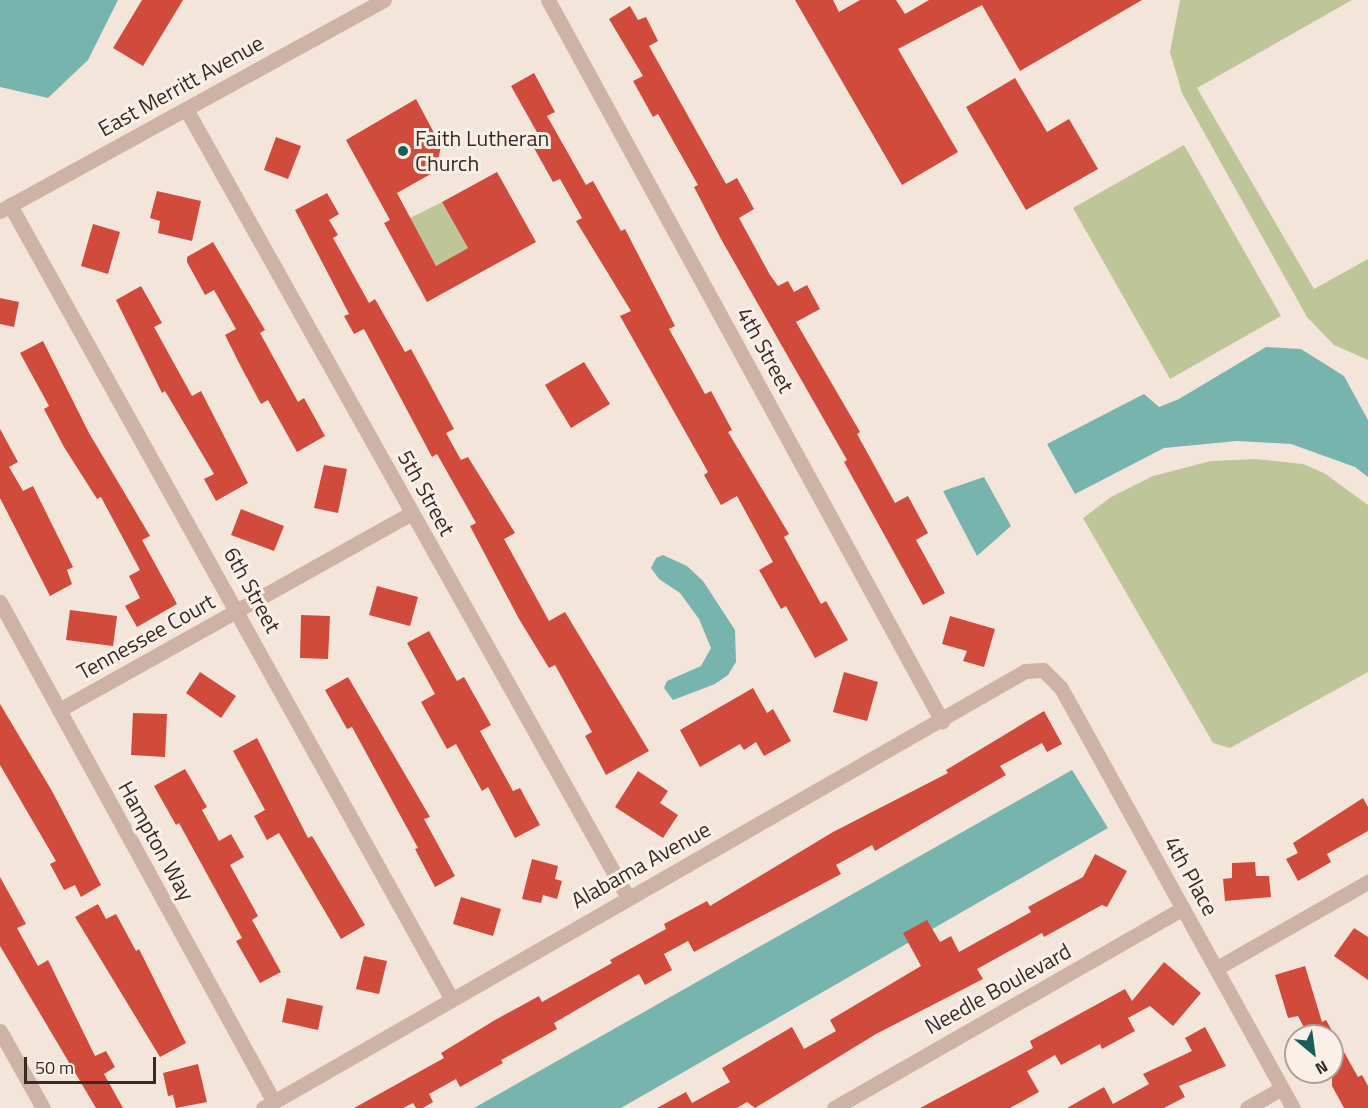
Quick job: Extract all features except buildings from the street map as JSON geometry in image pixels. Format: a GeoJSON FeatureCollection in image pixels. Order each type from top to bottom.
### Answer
{"type":"FeatureCollection","features":[{"type":"Feature","properties":{"kind":"street","name":"East Merritt Avenue"},"geometry":{"type":"LineString","coordinates":[[5,208],[384,0]]}},
{"type":"Feature","properties":{"kind":"street","name":"4th Street"},"geometry":{"type":"LineString","coordinates":[[548,0],[942,722]]}},
{"type":"Feature","properties":{"kind":"street","name":"5th Street"},"geometry":{"type":"LineString","coordinates":[[186,109],[628,898]]}},
{"type":"Feature","properties":{"kind":"street","name":"6th Street"},"geometry":{"type":"LineString","coordinates":[[5,208],[239,612],[451,998]]}},
{"type":"Feature","properties":{"kind":"street","name":"Tennessee Court"},"geometry":{"type":"LineString","coordinates":[[59,710],[239,612],[411,513]]}},
{"type":"Feature","properties":{"kind":"street","name":"Hampton Way"},"geometry":{"type":"LineString","coordinates":[[0,602],[268,1105]]}},
{"type":"Feature","properties":{"kind":"street","name":"Alabama Avenue"},"geometry":{"type":"LineString","coordinates":[[268,1105],[451,998],[942,722],[1025,671],[1043,670]]}},
{"type":"Feature","properties":{"kind":"street","name":"4th Place"},"geometry":{"type":"LineString","coordinates":[[1043,670],[1061,688],[1293,1108]]}},
{"type":"Feature","properties":{"kind":"street"},"geometry":{"type":"LineString","coordinates":[[1217,968],[1368,882]]}},
{"type":"Feature","properties":{"kind":"street","name":"Needle Boulevard"},"geometry":{"type":"LineString","coordinates":[[834,1108],[1183,908]]}},
{"type":"Feature","properties":{"kind":"street"},"geometry":{"type":"LineString","coordinates":[[0,1030],[43,1108]]}},
{"type":"Feature","properties":{"kind":"street"},"geometry":{"type":"LineString","coordinates":[[1246,1108],[1282,1088]]}},
{"type":"Feature","properties":{"kind":"green space"},"geometry":{"type":"Polygon","coordinates":[[[1180,0],[1352,0],[1197,88],[1314,289],[1368,259],[1368,360],[1334,345],[1307,317],[1182,93],[1170,52],[1180,0]]]}},
{"type":"Feature","properties":{"kind":"green space"},"geometry":{"type":"Polygon","coordinates":[[[1184,145],[1281,316],[1170,379],[1073,208],[1184,145]]]}},
{"type":"Feature","properties":{"kind":"green space"},"geometry":{"type":"Polygon","coordinates":[[[442,202],[468,248],[436,266],[410,218],[442,202]]]}},
{"type":"Feature","properties":{"kind":"green space"},"geometry":{"type":"Polygon","coordinates":[[[1256,459],[1303,464],[1324,473],[1368,505],[1368,672],[1230,748],[1213,743],[1083,518],[1111,497],[1153,476],[1211,461],[1256,459]]]}},
{"type":"Feature","properties":{"kind":"water"},"geometry":{"type":"Polygon","coordinates":[[[0,0],[118,0],[88,60],[48,98],[0,87],[0,0]]]}},
{"type":"Feature","properties":{"kind":"water"},"geometry":{"type":"Polygon","coordinates":[[[1266,347],[1301,349],[1344,376],[1368,420],[1368,477],[1355,467],[1291,444],[1237,441],[1164,448],[1075,494],[1047,444],[1144,394],[1159,407],[1179,399],[1266,347]]]}},
{"type":"Feature","properties":{"kind":"water"},"geometry":{"type":"Polygon","coordinates":[[[984,477],[1011,526],[977,556],[943,491],[984,477]]]}},
{"type":"Feature","properties":{"kind":"water"},"geometry":{"type":"Polygon","coordinates":[[[663,555],[687,566],[703,581],[735,630],[736,662],[728,675],[715,684],[673,700],[664,688],[667,681],[701,666],[711,648],[699,619],[680,593],[659,579],[651,568],[656,558],[663,555]]]}},
{"type":"Feature","properties":{"kind":"water"},"geometry":{"type":"Polygon","coordinates":[[[1072,770],[1108,828],[621,1108],[474,1108],[1072,770]]]}},
{"type":"Feature","properties":{"kind":"place","name":"Faith Lutheran Church"},"geometry":{"type":"Point","coordinates":[403,151]}}]}
